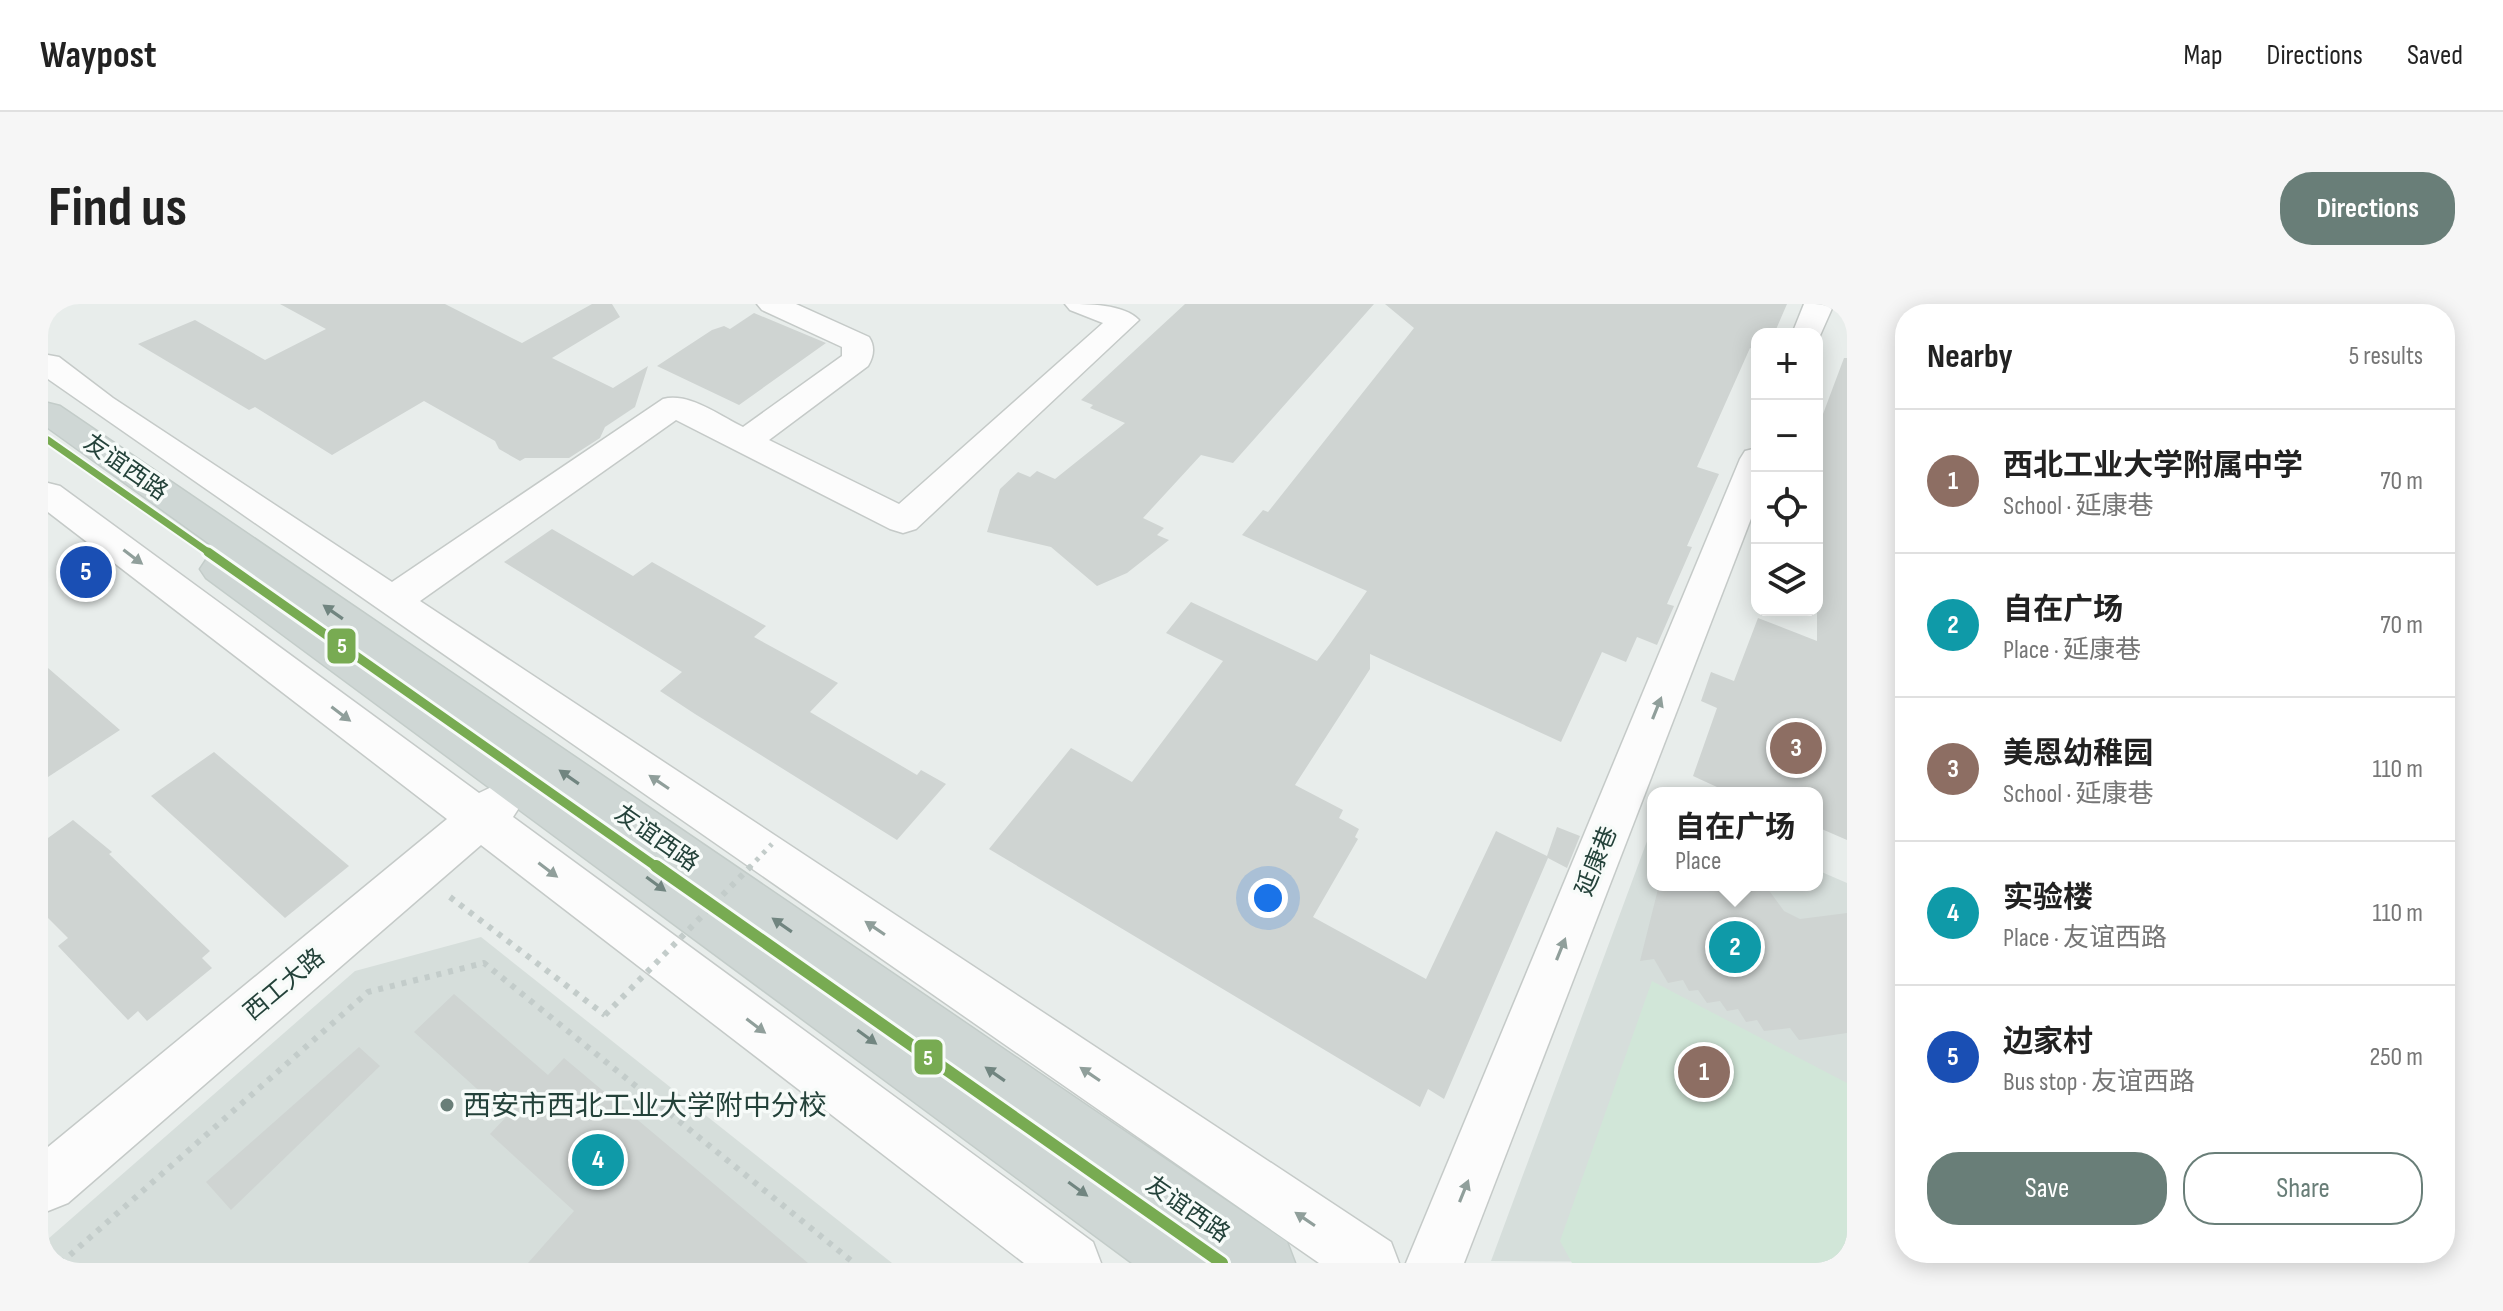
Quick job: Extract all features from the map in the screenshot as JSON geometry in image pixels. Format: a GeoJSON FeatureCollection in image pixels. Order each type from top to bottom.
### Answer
{"type":"FeatureCollection","features":[{"type":"Feature","properties":{"kind":"main road","name":"友谊西路"},"geometry":{"type":"LineString","coordinates":[[48,413],[1266,1263]]}},
{"type":"Feature","properties":{"kind":"main road","name":"友谊西路"},"geometry":{"type":"LineString","coordinates":[[48,446],[1181,1263]]}},
{"type":"Feature","properties":{"kind":"street"},"geometry":{"type":"LineString","coordinates":[[745,442],[857,359],[858,343],[772,304]]}},
{"type":"Feature","properties":{"kind":"street"},"geometry":{"type":"LineString","coordinates":[[392,601],[674,406],[903,521],[1124,320],[1080,304]]}},
{"type":"Feature","properties":{"kind":"street"},"geometry":{"type":"LineString","coordinates":[[1809,328],[1819,304]]}},
{"type":"Feature","properties":{"kind":"street"},"geometry":{"type":"LineString","coordinates":[[48,364],[102,405],[1370,1263]]}},
{"type":"Feature","properties":{"kind":"street","name":"延康巷"},"geometry":{"type":"LineString","coordinates":[[1435,1263],[1752,472]]}},
{"type":"Feature","properties":{"kind":"street"},"geometry":{"type":"LineString","coordinates":[[48,494],[1072,1263]]}},
{"type":"Feature","properties":{"kind":"street","name":"西工大路"},"geometry":{"type":"LineString","coordinates":[[48,1183],[519,785]]}},
{"type":"Feature","properties":{"kind":"path"},"geometry":{"type":"LineString","coordinates":[[417,872],[605,1015],[772,844]]}},
{"type":"Feature","properties":{"kind":"path"},"geometry":{"type":"LineString","coordinates":[[61,1263],[368,992],[484,963],[854,1263]]}},
{"type":"Feature","properties":{"kind":"shaded area"},"geometry":{"type":"Polygon","coordinates":[[[1647,841],[1647,891],[1823,891],[1823,873],[1847,883],[1847,1263],[1491,1261],[1647,841]]]}},
{"type":"Feature","properties":{"kind":"shaded area","name":"西安市西北工业大学附中分校"},"geometry":{"type":"Polygon","coordinates":[[[481,937],[892,1263],[48,1263],[48,1239],[355,971],[481,937]]]}},
{"type":"Feature","properties":{"kind":"green space"},"geometry":{"type":"Polygon","coordinates":[[[1652,981],[1847,1083],[1847,1263],[1572,1263],[1560,1241],[1652,981]]]}},
{"type":"Feature","properties":{"kind":"building"},"geometry":{"type":"Polygon","coordinates":[[[280,304],[445,304],[522,343],[592,304],[612,304],[620,317],[552,358],[613,388],[648,366],[635,407],[605,427],[600,438],[569,458],[525,458],[520,461],[499,449],[495,441],[424,401],[332,455],[255,407],[249,410],[138,344],[195,320],[265,360],[326,329],[280,304]]]}},
{"type":"Feature","properties":{"kind":"building"},"geometry":{"type":"Polygon","coordinates":[[[1185,304],[1374,304],[1233,463],[1201,455],[1143,518],[1164,528],[1157,535],[1169,540],[1127,573],[1097,586],[1051,547],[987,532],[1000,489],[1018,472],[1030,477],[1037,471],[1055,479],[1125,423],[1090,408],[1093,405],[1081,400],[1185,304]]]}},
{"type":"Feature","properties":{"kind":"building"},"geometry":{"type":"Polygon","coordinates":[[[1385,304],[1787,304],[1777,328],[1751,328],[1751,348],[1697,467],[1719,474],[1687,546],[1692,547],[1667,604],[1674,606],[1657,645],[1637,637],[1626,662],[1602,652],[1561,742],[1370,654],[1370,669],[1295,785],[1343,810],[1339,818],[1359,829],[1355,837],[1358,839],[1313,917],[1426,979],[1496,831],[1547,856],[1557,827],[1580,836],[1567,868],[1548,858],[1444,1099],[1428,1089],[1420,1107],[989,849],[1071,748],[1132,782],[1223,661],[1166,633],[1191,602],[1317,661],[1367,591],[1242,535],[1263,510],[1268,512],[1414,328],[1385,304]]]}},
{"type":"Feature","properties":{"kind":"building"},"geometry":{"type":"Polygon","coordinates":[[[754,313],[826,343],[739,405],[657,366],[712,330],[724,326],[730,329],[754,313]]]}},
{"type":"Feature","properties":{"kind":"building"},"geometry":{"type":"Polygon","coordinates":[[[1844,358],[1847,358],[1847,840],[1823,830],[1823,787],[1717,787],[1693,776],[1717,708],[1701,701],[1711,672],[1734,681],[1758,618],[1817,641],[1817,616],[1823,616],[1823,414],[1844,358]]]}},
{"type":"Feature","properties":{"kind":"building"},"geometry":{"type":"Polygon","coordinates":[[[552,529],[633,576],[652,562],[766,626],[754,637],[838,683],[810,712],[917,775],[921,770],[946,784],[897,840],[695,714],[660,691],[682,672],[504,562],[552,529]]]}},
{"type":"Feature","properties":{"kind":"building"},"geometry":{"type":"Polygon","coordinates":[[[48,668],[120,730],[48,777],[48,668]]]}},
{"type":"Feature","properties":{"kind":"building"},"geometry":{"type":"Polygon","coordinates":[[[214,752],[349,866],[285,918],[151,796],[214,752]]]}},
{"type":"Feature","properties":{"kind":"building"},"geometry":{"type":"Polygon","coordinates":[[[73,820],[112,852],[109,854],[210,951],[202,958],[212,968],[147,1021],[138,1011],[128,1020],[58,946],[68,938],[48,918],[48,838],[73,820]]]}},
{"type":"Feature","properties":{"kind":"building"},"geometry":{"type":"Polygon","coordinates":[[[1658,891],[1769,891],[1784,911],[1800,919],[1847,913],[1847,1033],[1799,1040],[1790,1028],[1764,1031],[1757,1020],[1746,1022],[1738,1009],[1727,1011],[1720,1001],[1707,1003],[1698,990],[1689,991],[1683,980],[1668,983],[1654,959],[1640,961],[1658,891]]]}},
{"type":"Feature","properties":{"kind":"building"},"geometry":{"type":"Polygon","coordinates":[[[454,994],[548,1075],[564,1058],[808,1263],[528,1263],[574,1211],[490,1134],[507,1116],[414,1032],[454,994]]]}},
{"type":"Feature","properties":{"kind":"building"},"geometry":{"type":"Polygon","coordinates":[[[359,1047],[380,1066],[231,1210],[206,1182],[359,1047]]]}},
{"type":"Feature","properties":{"kind":"metro line","name":"5"},"geometry":{"type":"LineString","coordinates":[[48,440],[1222,1263]]}},
{"type":"Feature","properties":{"kind":"place","name":"边家村"},"geometry":{"type":"Point","coordinates":[86,572]}},
{"type":"Feature","properties":{"kind":"place","name":"美恩幼稚园"},"geometry":{"type":"Point","coordinates":[1796,748]}},
{"type":"Feature","properties":{"kind":"place","name":"自在广场"},"geometry":{"type":"Point","coordinates":[1735,947]}},
{"type":"Feature","properties":{"kind":"place","name":"西北工业大学附属中学"},"geometry":{"type":"Point","coordinates":[1704,1072]}},
{"type":"Feature","properties":{"kind":"place","name":"西安市西北工业大学附中分校"},"geometry":{"type":"Point","coordinates":[447,1105]}},
{"type":"Feature","properties":{"kind":"place","name":"实验楼"},"geometry":{"type":"Point","coordinates":[598,1160]}}]}
